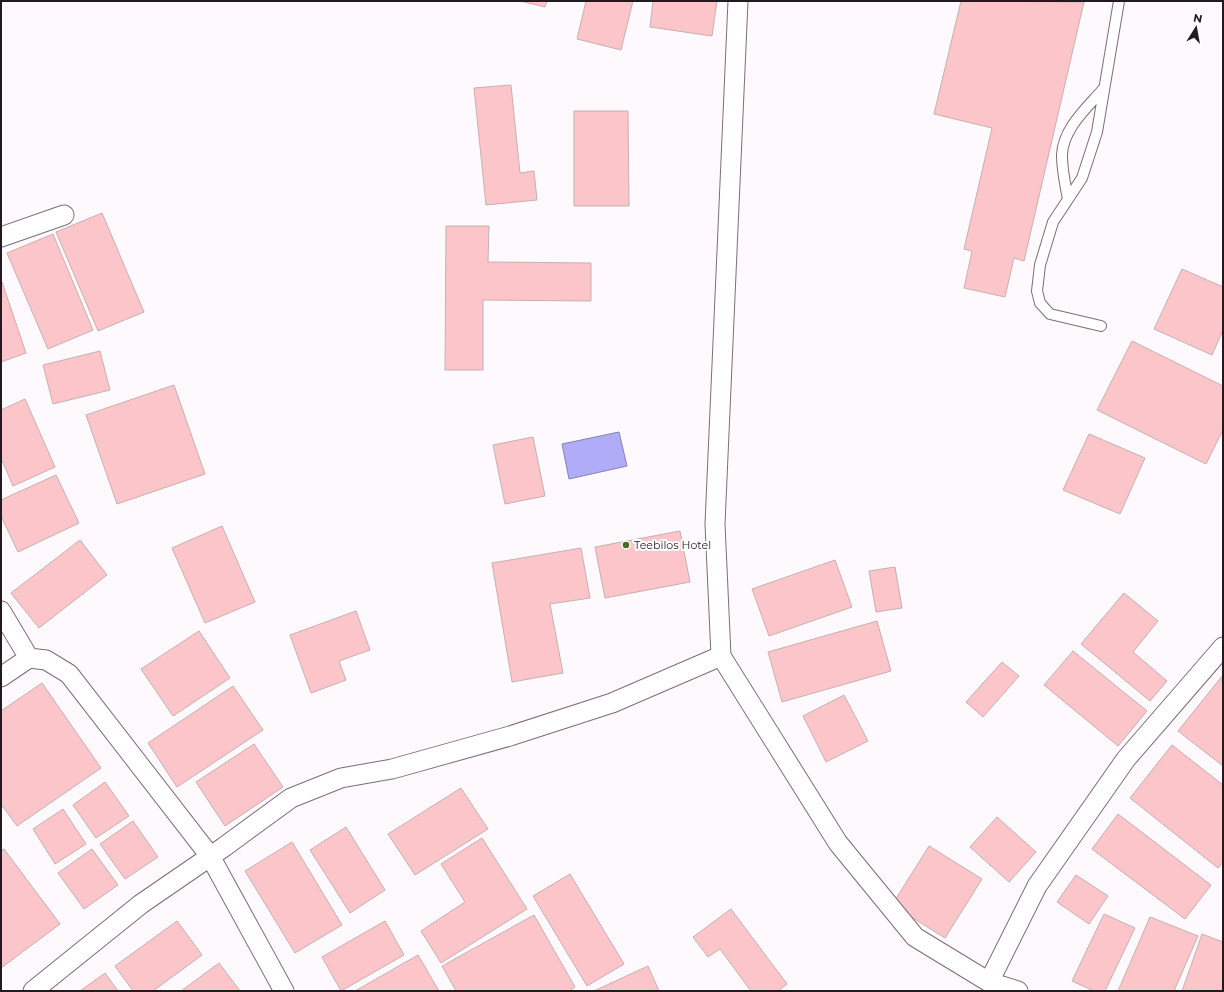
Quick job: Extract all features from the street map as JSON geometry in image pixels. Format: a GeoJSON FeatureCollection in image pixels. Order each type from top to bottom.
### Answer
{"type":"FeatureCollection","features":[{"type":"Feature","properties":{"kind":"street"},"geometry":{"type":"LineString","coordinates":[[738,1],[715,524],[721,656],[838,842],[915,937],[989,982],[1018,991]]}},
{"type":"Feature","properties":{"kind":"street"},"geometry":{"type":"LineString","coordinates":[[1,236],[64,215]]}},
{"type":"Feature","properties":{"kind":"street"},"geometry":{"type":"LineString","coordinates":[[1,611],[29,658]]}},
{"type":"Feature","properties":{"kind":"street"},"geometry":{"type":"LineString","coordinates":[[989,982],[1037,886],[1126,758],[1223,647]]}},
{"type":"Feature","properties":{"kind":"street"},"geometry":{"type":"LineString","coordinates":[[33,991],[141,904],[291,798],[341,778],[392,769],[518,734],[612,703],[721,656]]}},
{"type":"Feature","properties":{"kind":"street"},"geometry":{"type":"LineString","coordinates":[[1,677],[29,658],[46,660],[69,674],[210,856],[284,991]]}},
{"type":"Feature","properties":{"kind":"lane"},"geometry":{"type":"LineString","coordinates":[[1101,326],[1050,314],[1040,303],[1037,290],[1040,264],[1053,222],[1082,178],[1097,132],[1119,1]]}},
{"type":"Feature","properties":{"kind":"lane"},"geometry":{"type":"LineString","coordinates":[[1068,199],[1062,168],[1062,153],[1068,134],[1078,117],[1104,88]]}},
{"type":"Feature","properties":{"kind":"shaded area"},"geometry":{"type":"Polygon","coordinates":[[[619,432],[627,466],[569,479],[562,444],[619,432]]]}},
{"type":"Feature","properties":{"kind":"building"},"geometry":{"type":"Polygon","coordinates":[[[520,1],[547,1],[545,7],[520,1]]]}},
{"type":"Feature","properties":{"kind":"building"},"geometry":{"type":"Polygon","coordinates":[[[586,1],[633,1],[621,50],[577,39],[586,1]]]}},
{"type":"Feature","properties":{"kind":"building"},"geometry":{"type":"Polygon","coordinates":[[[653,1],[717,1],[712,36],[650,27],[653,1]]]}},
{"type":"Feature","properties":{"kind":"building"},"geometry":{"type":"Polygon","coordinates":[[[961,1],[1084,2],[1024,261],[1014,258],[1005,297],[964,288],[972,251],[964,249],[992,128],[934,114],[961,1]]]}},
{"type":"Feature","properties":{"kind":"building"},"geometry":{"type":"Polygon","coordinates":[[[511,85],[520,173],[534,171],[537,200],[486,205],[474,88],[511,85]]]}},
{"type":"Feature","properties":{"kind":"building"},"geometry":{"type":"Polygon","coordinates":[[[574,111],[628,111],[629,206],[574,206],[574,111]]]}},
{"type":"Feature","properties":{"kind":"building"},"geometry":{"type":"Polygon","coordinates":[[[102,213],[144,312],[98,331],[56,232],[102,213]]]}},
{"type":"Feature","properties":{"kind":"building"},"geometry":{"type":"Polygon","coordinates":[[[446,226],[489,226],[488,262],[591,263],[591,301],[483,300],[483,370],[445,370],[446,226]]]}},
{"type":"Feature","properties":{"kind":"building"},"geometry":{"type":"Polygon","coordinates":[[[53,234],[93,330],[48,349],[7,253],[53,234]]]}},
{"type":"Feature","properties":{"kind":"building"},"geometry":{"type":"Polygon","coordinates":[[[1182,269],[1223,287],[1223,330],[1212,355],[1154,329],[1182,269]]]}},
{"type":"Feature","properties":{"kind":"building"},"geometry":{"type":"Polygon","coordinates":[[[1,282],[26,353],[1,362],[1,282]]]}},
{"type":"Feature","properties":{"kind":"building"},"geometry":{"type":"Polygon","coordinates":[[[1132,341],[1223,386],[1223,430],[1206,464],[1097,410],[1132,341]]]}},
{"type":"Feature","properties":{"kind":"building"},"geometry":{"type":"Polygon","coordinates":[[[100,351],[110,390],[53,404],[43,365],[100,351]]]}},
{"type":"Feature","properties":{"kind":"building"},"geometry":{"type":"Polygon","coordinates":[[[174,385],[205,474],[117,504],[86,415],[174,385]]]}},
{"type":"Feature","properties":{"kind":"building"},"geometry":{"type":"Polygon","coordinates":[[[25,399],[55,467],[13,486],[1,458],[1,410],[25,399]]]}},
{"type":"Feature","properties":{"kind":"building"},"geometry":{"type":"Polygon","coordinates":[[[1089,434],[1145,458],[1120,514],[1063,490],[1089,434]]]}},
{"type":"Feature","properties":{"kind":"building"},"geometry":{"type":"Polygon","coordinates":[[[533,437],[545,496],[505,504],[493,445],[533,437]]]}},
{"type":"Feature","properties":{"kind":"building"},"geometry":{"type":"Polygon","coordinates":[[[56,475],[79,523],[18,552],[1,516],[1,500],[56,475]]]}},
{"type":"Feature","properties":{"kind":"building"},"geometry":{"type":"Polygon","coordinates":[[[222,526],[255,602],[205,623],[172,548],[222,526]]]}},
{"type":"Feature","properties":{"kind":"building"},"geometry":{"type":"Polygon","coordinates":[[[680,531],[690,582],[605,598],[595,547],[680,531]]]}},
{"type":"Feature","properties":{"kind":"building"},"geometry":{"type":"Polygon","coordinates":[[[80,540],[107,575],[39,628],[11,593],[80,540]]]}},
{"type":"Feature","properties":{"kind":"building"},"geometry":{"type":"Polygon","coordinates":[[[581,548],[590,598],[550,604],[563,673],[512,682],[492,563],[581,548]]]}},
{"type":"Feature","properties":{"kind":"building"},"geometry":{"type":"Polygon","coordinates":[[[835,560],[852,607],[769,636],[752,589],[835,560]]]}},
{"type":"Feature","properties":{"kind":"building"},"geometry":{"type":"Polygon","coordinates":[[[895,567],[902,608],[876,612],[869,571],[895,567]]]}},
{"type":"Feature","properties":{"kind":"building"},"geometry":{"type":"Polygon","coordinates":[[[1124,593],[1158,621],[1133,652],[1167,681],[1150,701],[1081,644],[1124,593]]]}},
{"type":"Feature","properties":{"kind":"building"},"geometry":{"type":"Polygon","coordinates":[[[356,611],[370,650],[339,661],[346,680],[311,693],[290,635],[356,611]]]}},
{"type":"Feature","properties":{"kind":"building"},"geometry":{"type":"Polygon","coordinates":[[[877,621],[891,671],[782,702],[768,652],[877,621]]]}},
{"type":"Feature","properties":{"kind":"building"},"geometry":{"type":"Polygon","coordinates":[[[199,631],[230,678],[173,716],[141,669],[199,631]]]}},
{"type":"Feature","properties":{"kind":"building"},"geometry":{"type":"Polygon","coordinates":[[[1073,651],[1147,711],[1118,746],[1044,685],[1073,651]]]}},
{"type":"Feature","properties":{"kind":"building"},"geometry":{"type":"Polygon","coordinates":[[[1002,662],[1019,676],[983,717],[966,702],[1002,662]]]}},
{"type":"Feature","properties":{"kind":"building"},"geometry":{"type":"Polygon","coordinates":[[[1223,675],[1223,766],[1178,731],[1223,675]]]}},
{"type":"Feature","properties":{"kind":"building"},"geometry":{"type":"Polygon","coordinates":[[[42,683],[101,768],[17,826],[1,804],[1,711],[42,683]]]}},
{"type":"Feature","properties":{"kind":"building"},"geometry":{"type":"Polygon","coordinates":[[[233,686],[263,730],[177,787],[148,743],[233,686]]]}},
{"type":"Feature","properties":{"kind":"building"},"geometry":{"type":"Polygon","coordinates":[[[844,695],[868,741],[826,762],[803,716],[844,695]]]}},
{"type":"Feature","properties":{"kind":"building"},"geometry":{"type":"Polygon","coordinates":[[[254,744],[283,787],[225,826],[196,782],[254,744]]]}},
{"type":"Feature","properties":{"kind":"building"},"geometry":{"type":"Polygon","coordinates":[[[1172,745],[1223,785],[1223,862],[1218,868],[1130,798],[1172,745]]]}},
{"type":"Feature","properties":{"kind":"building"},"geometry":{"type":"Polygon","coordinates":[[[105,782],[129,816],[96,838],[73,805],[105,782]]]}},
{"type":"Feature","properties":{"kind":"building"},"geometry":{"type":"Polygon","coordinates":[[[461,788],[488,829],[415,875],[388,834],[461,788]]]}},
{"type":"Feature","properties":{"kind":"building"},"geometry":{"type":"Polygon","coordinates":[[[63,809],[86,844],[55,864],[33,829],[63,809]]]}},
{"type":"Feature","properties":{"kind":"building"},"geometry":{"type":"Polygon","coordinates":[[[1118,814],[1211,885],[1185,919],[1092,849],[1118,814]]]}},
{"type":"Feature","properties":{"kind":"building"},"geometry":{"type":"Polygon","coordinates":[[[997,817],[1036,852],[1009,882],[970,847],[997,817]]]}},
{"type":"Feature","properties":{"kind":"building"},"geometry":{"type":"Polygon","coordinates":[[[133,821],[158,857],[125,879],[100,844],[133,821]]]}},
{"type":"Feature","properties":{"kind":"building"},"geometry":{"type":"Polygon","coordinates":[[[346,827],[385,890],[350,913],[310,850],[346,827]]]}},
{"type":"Feature","properties":{"kind":"building"},"geometry":{"type":"Polygon","coordinates":[[[482,838],[527,909],[441,963],[421,931],[465,902],[441,864],[482,838]]]}},
{"type":"Feature","properties":{"kind":"building"},"geometry":{"type":"Polygon","coordinates":[[[292,842],[342,925],[295,953],[245,871],[292,842]]]}},
{"type":"Feature","properties":{"kind":"building"},"geometry":{"type":"Polygon","coordinates":[[[929,846],[982,879],[945,938],[892,905],[929,846]]]}},
{"type":"Feature","properties":{"kind":"building"},"geometry":{"type":"Polygon","coordinates":[[[4,849],[60,924],[1,968],[1,851],[4,849]]]}},
{"type":"Feature","properties":{"kind":"building"},"geometry":{"type":"Polygon","coordinates":[[[92,849],[118,885],[84,909],[58,873],[92,849]]]}},
{"type":"Feature","properties":{"kind":"building"},"geometry":{"type":"Polygon","coordinates":[[[570,874],[624,964],[587,986],[533,896],[570,874]]]}},
{"type":"Feature","properties":{"kind":"building"},"geometry":{"type":"Polygon","coordinates":[[[1076,875],[1108,896],[1089,924],[1057,902],[1076,875]]]}},
{"type":"Feature","properties":{"kind":"building"},"geometry":{"type":"Polygon","coordinates":[[[731,909],[787,984],[778,991],[751,991],[720,949],[708,957],[693,937],[731,909]]]}},
{"type":"Feature","properties":{"kind":"building"},"geometry":{"type":"Polygon","coordinates":[[[1104,914],[1135,928],[1105,991],[1094,991],[1072,981],[1104,914]]]}},
{"type":"Feature","properties":{"kind":"building"},"geometry":{"type":"Polygon","coordinates":[[[534,915],[575,987],[569,991],[456,991],[442,966],[534,915]]]}},
{"type":"Feature","properties":{"kind":"building"},"geometry":{"type":"Polygon","coordinates":[[[1150,917],[1198,936],[1174,991],[1118,991],[1150,917]]]}},
{"type":"Feature","properties":{"kind":"building"},"geometry":{"type":"Polygon","coordinates":[[[177,921],[202,955],[153,991],[133,991],[115,966],[177,921]]]}},
{"type":"Feature","properties":{"kind":"building"},"geometry":{"type":"Polygon","coordinates":[[[385,921],[404,955],[341,991],[322,957],[385,921]]]}},
{"type":"Feature","properties":{"kind":"building"},"geometry":{"type":"Polygon","coordinates":[[[1202,934],[1223,942],[1223,991],[1182,991],[1202,934]]]}},
{"type":"Feature","properties":{"kind":"building"},"geometry":{"type":"Polygon","coordinates":[[[418,955],[439,991],[355,991],[418,955]]]}},
{"type":"Feature","properties":{"kind":"building"},"geometry":{"type":"Polygon","coordinates":[[[219,963],[240,991],[181,991],[219,963]]]}},
{"type":"Feature","properties":{"kind":"building"},"geometry":{"type":"Polygon","coordinates":[[[648,966],[659,991],[594,991],[648,966]]]}},
{"type":"Feature","properties":{"kind":"building"},"geometry":{"type":"Polygon","coordinates":[[[105,973],[118,991],[80,991],[105,973]]]}},
{"type":"Feature","properties":{"kind":"place","name":"Teebilos Hotel"},"geometry":{"type":"Point","coordinates":[626,545]}}]}
